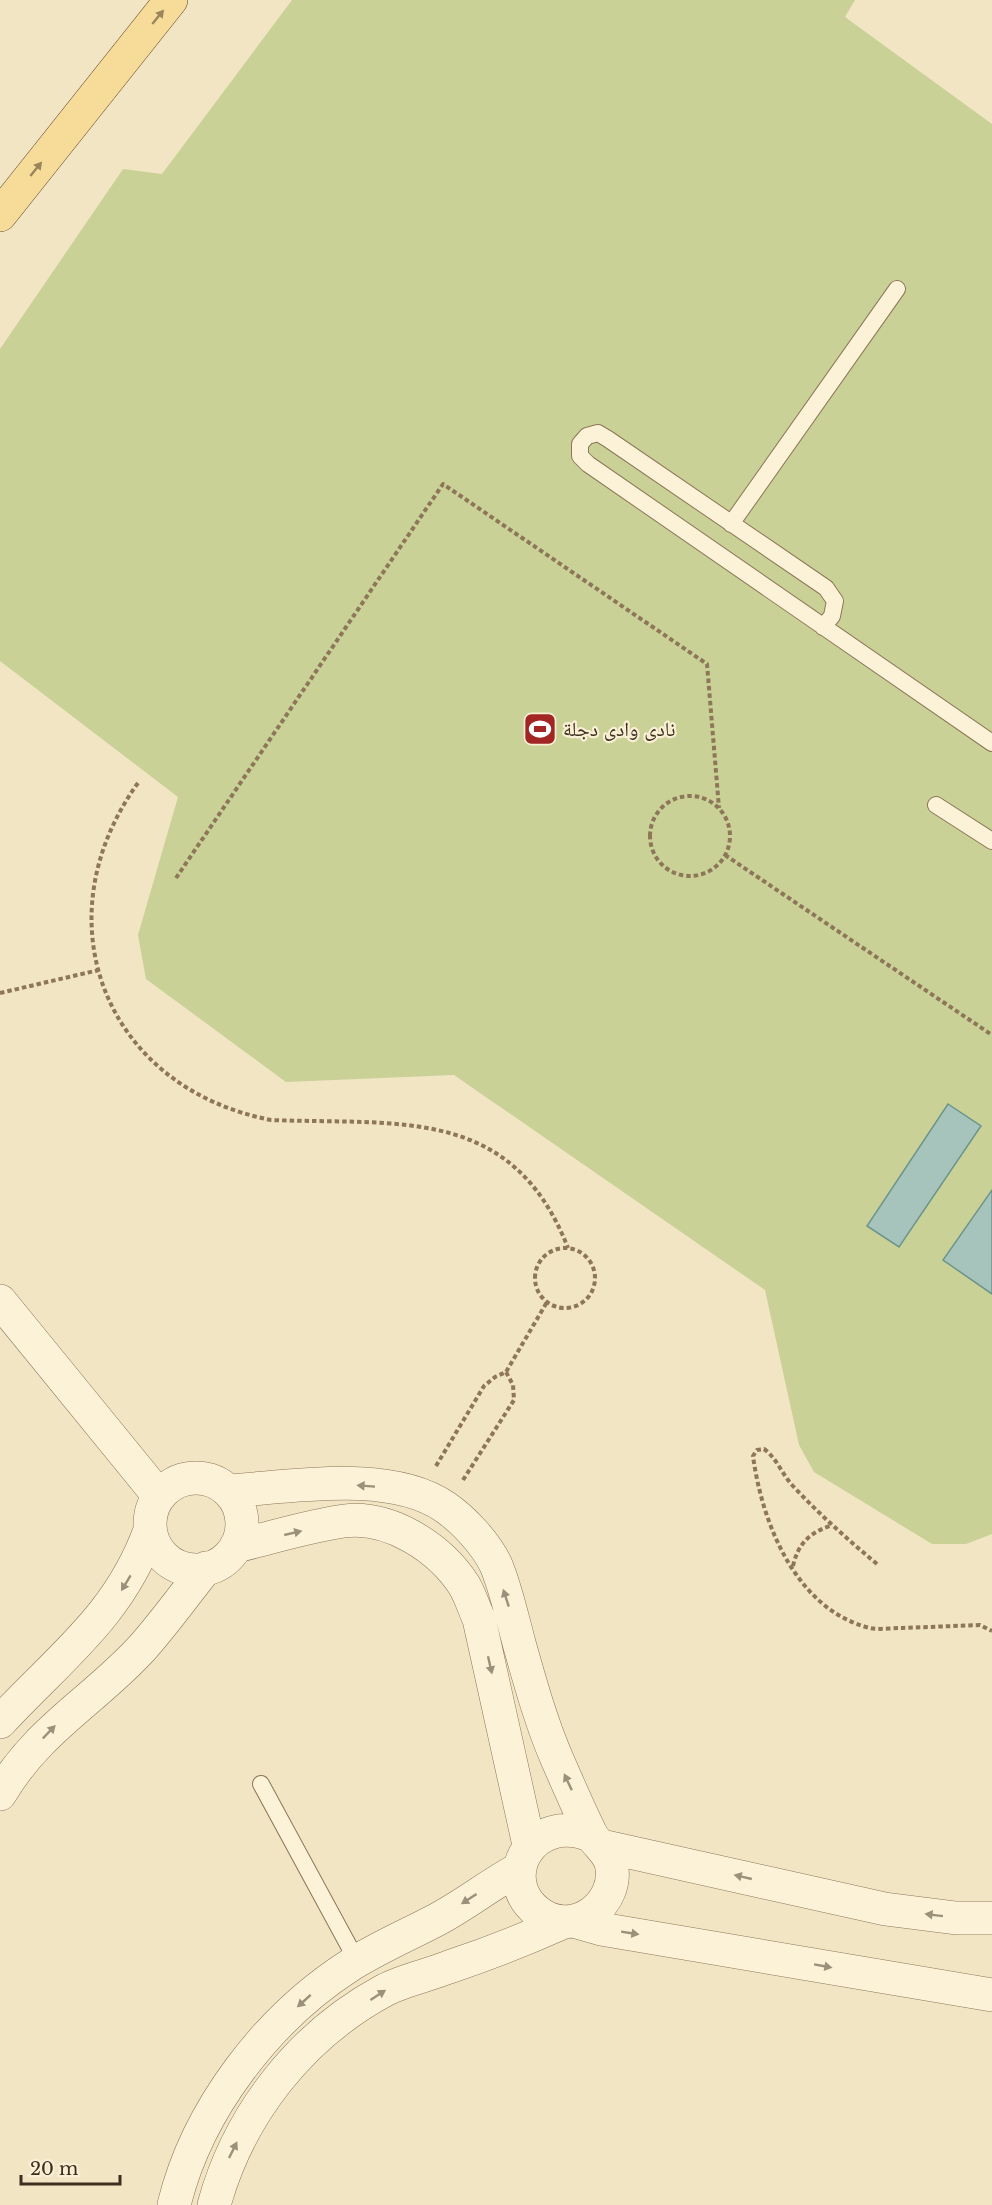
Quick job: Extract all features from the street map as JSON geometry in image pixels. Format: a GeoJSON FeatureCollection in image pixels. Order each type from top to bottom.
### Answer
{"type":"FeatureCollection","features":[{"type":"Feature","properties":{"kind":"main road"},"geometry":{"type":"LineString","coordinates":[[0,215],[171,0]]}},
{"type":"Feature","properties":{"kind":"street"},"geometry":{"type":"LineString","coordinates":[[0,1300],[159,1496]]}},
{"type":"Feature","properties":{"kind":"street"},"geometry":{"type":"LineString","coordinates":[[0,1722],[105,1614],[140,1559],[150,1530],[153,1506],[159,1496],[170,1485],[184,1479],[200,1478],[215,1482],[228,1491],[241,1517],[236,1546],[228,1556],[207,1568],[143,1647],[105,1684],[62,1718],[24,1757],[0,1794]]}},
{"type":"Feature","properties":{"kind":"street"},"geometry":{"type":"LineString","coordinates":[[214,2205],[231,2151],[271,2086],[323,2032],[386,1990],[510,1946],[591,1914],[605,1901],[612,1882],[611,1863],[597,1841],[557,1759],[531,1689],[495,1563],[467,1526],[432,1500],[386,1487],[339,1484],[228,1491]]}},
{"type":"Feature","properties":{"kind":"street"},"geometry":{"type":"LineString","coordinates":[[236,1546],[346,1521],[381,1525],[414,1537],[443,1558],[465,1586],[479,1619],[524,1857],[523,1894],[540,1914],[601,1929],[992,1995]]}},
{"type":"Feature","properties":{"kind":"street"},"geometry":{"type":"LineString","coordinates":[[150,1530],[154,1542],[170,1562],[181,1567],[207,1568]]}},
{"type":"Feature","properties":{"kind":"street"},"geometry":{"type":"LineString","coordinates":[[0,1728],[24,1757]]}},
{"type":"Feature","properties":{"kind":"street"},"geometry":{"type":"LineString","coordinates":[[174,2205],[194,2150],[215,2107],[242,2067],[273,2030],[308,1997],[357,1961],[388,1942],[438,1919],[524,1857],[543,1834],[559,1829],[576,1829],[597,1841],[885,1909],[956,1918],[992,1918]]}},
{"type":"Feature","properties":{"kind":"lane"},"geometry":{"type":"LineString","coordinates":[[731,524],[897,289]]}},
{"type":"Feature","properties":{"kind":"lane"},"geometry":{"type":"LineString","coordinates":[[823,627],[835,609],[832,593],[598,433],[587,436],[580,444],[580,456],[588,464],[823,627],[992,743]]}},
{"type":"Feature","properties":{"kind":"lane"},"geometry":{"type":"LineString","coordinates":[[936,805],[992,841]]}},
{"type":"Feature","properties":{"kind":"lane"},"geometry":{"type":"LineString","coordinates":[[261,1784],[357,1961]]}},
{"type":"Feature","properties":{"kind":"path"},"geometry":{"type":"LineString","coordinates":[[176,878],[443,484],[707,664],[719,808],[729,831],[729,843],[725,855],[716,866],[705,873],[691,876],[677,874],[656,858],[651,845],[650,831],[654,818],[663,807],[673,800],[697,796],[709,800],[719,808]]}},
{"type":"Feature","properties":{"kind":"path"},"geometry":{"type":"LineString","coordinates":[[138,783],[121,806],[109,831],[95,876],[91,914],[99,970],[110,1000],[130,1035],[162,1071],[188,1090],[224,1109],[271,1120],[426,1126],[454,1132],[480,1143],[504,1157],[532,1183],[558,1222],[568,1248]]}},
{"type":"Feature","properties":{"kind":"path"},"geometry":{"type":"LineString","coordinates":[[725,855],[992,1035]]}},
{"type":"Feature","properties":{"kind":"path"},"geometry":{"type":"LineString","coordinates":[[0,993],[99,970]]}},
{"type":"Feature","properties":{"kind":"path"},"geometry":{"type":"LineString","coordinates":[[568,1248],[587,1257],[593,1265],[595,1284],[591,1294],[576,1307],[566,1308],[547,1302],[536,1286],[537,1267],[550,1252],[568,1248]]}},
{"type":"Feature","properties":{"kind":"path"},"geometry":{"type":"LineString","coordinates":[[432,1500],[484,1386],[506,1372],[547,1302]]}},
{"type":"Feature","properties":{"kind":"path"},"geometry":{"type":"LineString","coordinates":[[432,1500],[514,1400],[513,1385],[506,1372]]}},
{"type":"Feature","properties":{"kind":"path"},"geometry":{"type":"LineString","coordinates":[[878,1564],[830,1526],[786,1478],[770,1453],[764,1449],[757,1450],[753,1456],[761,1503],[769,1525],[802,1581],[826,1606],[840,1616],[872,1629],[980,1625],[992,1631]]}},
{"type":"Feature","properties":{"kind":"path"},"geometry":{"type":"LineString","coordinates":[[793,1566],[796,1552],[804,1539],[816,1530],[830,1526]]}},
{"type":"Feature","properties":{"kind":"green space","name":"نادى وادى دجلة"},"geometry":{"type":"Polygon","coordinates":[[[292,0],[855,0],[845,17],[992,124],[992,1534],[966,1544],[932,1544],[814,1472],[799,1445],[765,1290],[454,1075],[286,1082],[146,979],[138,935],[178,797],[0,661],[0,349],[123,169],[162,174],[292,0]]]}},
{"type":"Feature","properties":{"kind":"water"},"geometry":{"type":"Polygon","coordinates":[[[948,1104],[981,1126],[899,1247],[867,1226],[948,1104]]]}},
{"type":"Feature","properties":{"kind":"water"},"geometry":{"type":"Polygon","coordinates":[[[992,1190],[992,1294],[943,1260],[992,1190]]]}},
{"type":"Feature","properties":{"kind":"place","name":"نادى وادى دجلة"},"geometry":{"type":"Point","coordinates":[540,729]}}]}
